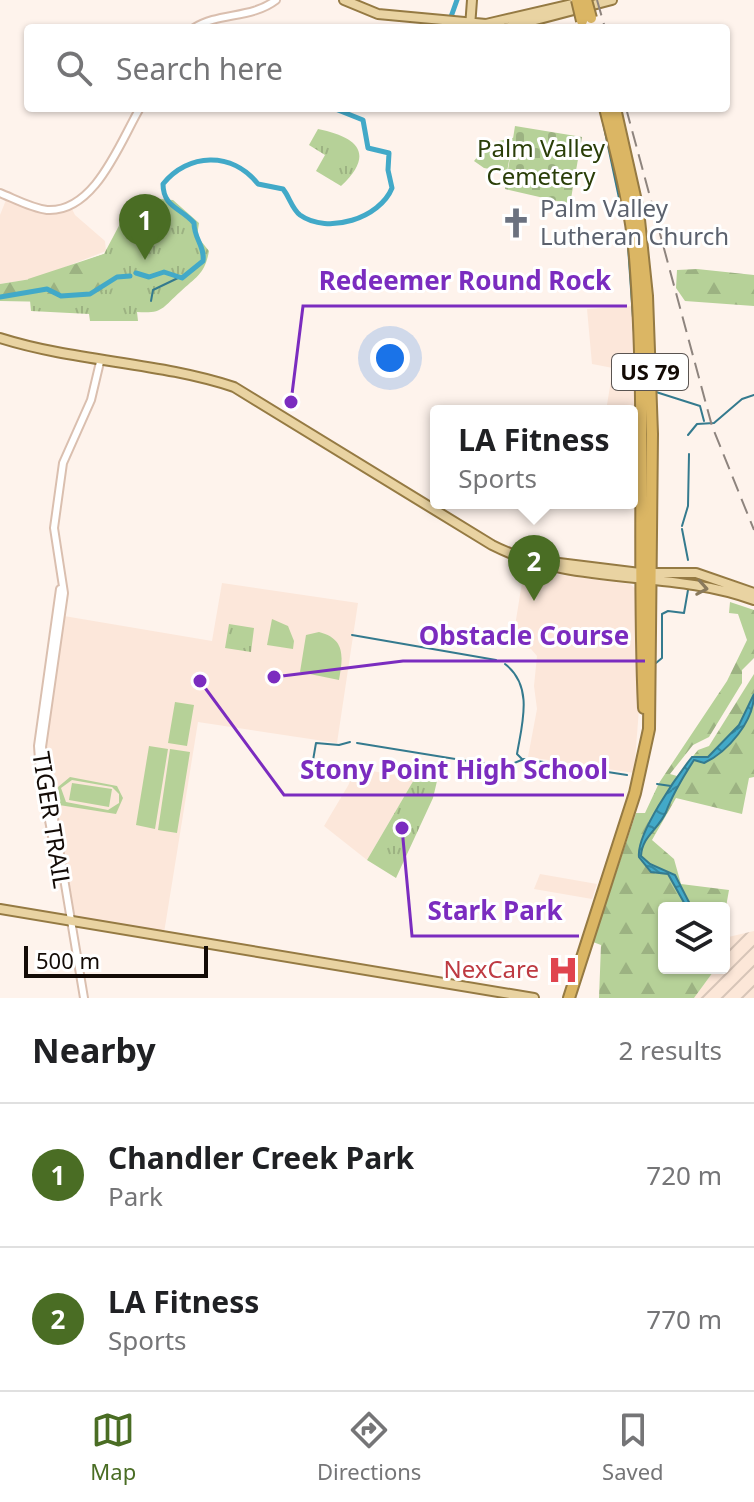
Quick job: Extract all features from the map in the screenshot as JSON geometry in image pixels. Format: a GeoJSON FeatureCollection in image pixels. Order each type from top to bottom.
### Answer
{"type":"FeatureCollection","features":[{"type":"Feature","properties":{"kind":"highway"},"geometry":{"type":"LineString","coordinates":[[577,0],[588,24]]}},
{"type":"Feature","properties":{"kind":"highway"},"geometry":{"type":"LineString","coordinates":[[587,0],[588,24]]}},
{"type":"Feature","properties":{"kind":"highway","name":"US 79"},"geometry":{"type":"LineString","coordinates":[[606,112],[635,255],[642,424],[652,447],[641,661],[643,762]]}},
{"type":"Feature","properties":{"kind":"highway","name":"US 79"},"geometry":{"type":"LineString","coordinates":[[569,998],[643,762],[649,729],[644,251],[616,112]]}},
{"type":"Feature","properties":{"kind":"highway"},"geometry":{"type":"LineString","coordinates":[[641,661],[645,689],[650,694]]}},
{"type":"Feature","properties":{"kind":"main road"},"geometry":{"type":"LineString","coordinates":[[337,0],[369,17],[436,22]]}},
{"type":"Feature","properties":{"kind":"main road"},"geometry":{"type":"LineString","coordinates":[[344,0],[373,13],[451,24]]}},
{"type":"Feature","properties":{"kind":"main road"},"geometry":{"type":"LineString","coordinates":[[470,24],[472,0]]}},
{"type":"Feature","properties":{"kind":"main road"},"geometry":{"type":"LineString","coordinates":[[488,24],[587,0]]}},
{"type":"Feature","properties":{"kind":"main road"},"geometry":{"type":"LineString","coordinates":[[520,24],[612,0]]}},
{"type":"Feature","properties":{"kind":"main road"},"geometry":{"type":"LineString","coordinates":[[0,338],[100,362],[214,380],[247,393],[430,507]]}},
{"type":"Feature","properties":{"kind":"main road"},"geometry":{"type":"LineString","coordinates":[[434,509],[492,545],[522,559],[563,569],[645,576],[696,573],[754,593]]}},
{"type":"Feature","properties":{"kind":"main road"},"geometry":{"type":"LineString","coordinates":[[522,559],[645,576],[754,600]]}},
{"type":"Feature","properties":{"kind":"main road"},"geometry":{"type":"LineString","coordinates":[[563,569],[595,568]]}},
{"type":"Feature","properties":{"kind":"main road"},"geometry":{"type":"LineString","coordinates":[[0,909],[70,918],[534,998]]}},
{"type":"Feature","properties":{"kind":"street"},"geometry":{"type":"LineString","coordinates":[[202,24],[253,13],[276,0]]}},
{"type":"Feature","properties":{"kind":"street"},"geometry":{"type":"LineString","coordinates":[[0,193],[47,210],[79,201],[92,188],[138,112]]}},
{"type":"Feature","properties":{"kind":"street","name":"TIGER TRAIL"},"geometry":{"type":"LineString","coordinates":[[84,998],[42,747],[63,602],[54,528],[63,463],[91,400],[100,362]]}},
{"type":"Feature","properties":{"kind":"shaded area"},"geometry":{"type":"Polygon","coordinates":[[[6,200],[44,213],[72,209],[105,241],[106,251],[37,278],[0,284],[0,215],[6,200]]]}},
{"type":"Feature","properties":{"kind":"shaded area"},"geometry":{"type":"Polygon","coordinates":[[[633,306],[636,405],[607,405],[613,368],[592,364],[587,309],[633,306]]]}},
{"type":"Feature","properties":{"kind":"shaded area"},"geometry":{"type":"Polygon","coordinates":[[[524,570],[630,584],[636,589],[639,709],[634,773],[528,757],[537,709],[534,686],[537,656],[531,649],[512,645],[524,570]]]}},
{"type":"Feature","properties":{"kind":"shaded area"},"geometry":{"type":"Polygon","coordinates":[[[222,583],[358,603],[337,743],[198,722],[164,933],[73,917],[45,749],[64,616],[212,641],[222,583]]]}},
{"type":"Feature","properties":{"kind":"shaded area"},"geometry":{"type":"Polygon","coordinates":[[[353,768],[415,778],[367,860],[324,826],[349,784],[353,768]]]}},
{"type":"Feature","properties":{"kind":"shaded area"},"geometry":{"type":"Polygon","coordinates":[[[540,874],[597,884],[592,899],[534,889],[540,874]]]}},
{"type":"Feature","properties":{"kind":"shaded area"},"geometry":{"type":"Polygon","coordinates":[[[754,931],[754,998],[694,998],[712,974],[730,974],[730,937],[754,931]]]}},
{"type":"Feature","properties":{"kind":"green space","name":"Palm Valley Cemetery"},"geometry":{"type":"Polygon","coordinates":[[[515,126],[582,137],[570,204],[505,189],[515,126]]]}},
{"type":"Feature","properties":{"kind":"green space"},"geometry":{"type":"Polygon","coordinates":[[[318,129],[343,137],[357,148],[358,164],[341,186],[316,171],[325,155],[309,145],[318,129]]]}},
{"type":"Feature","properties":{"kind":"green space"},"geometry":{"type":"Polygon","coordinates":[[[513,138],[507,172],[484,168],[474,161],[489,143],[513,138]]]}},
{"type":"Feature","properties":{"kind":"green space"},"geometry":{"type":"Polygon","coordinates":[[[160,199],[173,200],[199,223],[197,236],[209,251],[199,274],[165,306],[157,311],[137,312],[138,321],[90,321],[89,314],[31,311],[28,279],[104,254],[122,220],[160,199]]]}},
{"type":"Feature","properties":{"kind":"green space"},"geometry":{"type":"Polygon","coordinates":[[[104,254],[118,287],[54,302],[0,301],[0,284],[37,278],[104,254]]]}},
{"type":"Feature","properties":{"kind":"green space"},"geometry":{"type":"Polygon","coordinates":[[[677,270],[754,275],[754,306],[685,301],[676,288],[677,270]]]}},
{"type":"Feature","properties":{"kind":"green space"},"geometry":{"type":"Polygon","coordinates":[[[730,602],[754,610],[754,658],[742,670],[742,683],[709,737],[693,745],[670,774],[677,776],[698,750],[709,746],[754,674],[754,777],[749,778],[742,814],[676,798],[652,840],[674,859],[681,884],[729,890],[727,902],[658,902],[658,974],[712,974],[694,998],[599,998],[601,945],[593,942],[636,813],[645,813],[659,783],[727,681],[747,640],[738,614],[729,613],[730,602]]]}},
{"type":"Feature","properties":{"kind":"green space"},"geometry":{"type":"Polygon","coordinates":[[[272,619],[288,626],[294,641],[293,649],[267,645],[272,619]]]}},
{"type":"Feature","properties":{"kind":"green space"},"geometry":{"type":"Polygon","coordinates":[[[229,624],[254,628],[251,652],[225,648],[229,624]]]}},
{"type":"Feature","properties":{"kind":"green space"},"geometry":{"type":"Polygon","coordinates":[[[319,632],[334,639],[341,650],[339,680],[300,672],[306,635],[319,632]]]}},
{"type":"Feature","properties":{"kind":"green space"},"geometry":{"type":"Polygon","coordinates":[[[175,702],[194,705],[187,746],[168,743],[175,702]]]}},
{"type":"Feature","properties":{"kind":"green space"},"geometry":{"type":"Polygon","coordinates":[[[149,746],[168,749],[155,829],[136,825],[149,746]]]}},
{"type":"Feature","properties":{"kind":"green space"},"geometry":{"type":"Polygon","coordinates":[[[170,749],[190,752],[177,833],[158,830],[170,749]]]}},
{"type":"Feature","properties":{"kind":"green space"},"geometry":{"type":"Polygon","coordinates":[[[70,777],[117,786],[123,798],[116,814],[59,805],[58,787],[70,777]],[[72,780],[61,788],[66,802],[108,810],[119,803],[119,794],[112,787],[72,780]]]}},
{"type":"Feature","properties":{"kind":"green space"},"geometry":{"type":"Polygon","coordinates":[[[415,778],[437,781],[433,798],[396,878],[367,860],[415,778]]]}},
{"type":"Feature","properties":{"kind":"green space"},"geometry":{"type":"Polygon","coordinates":[[[72,783],[112,789],[109,807],[69,800],[72,783]]]}},
{"type":"Feature","properties":{"kind":"water"},"geometry":{"type":"Polygon","coordinates":[[[754,694],[745,725],[713,758],[704,763],[694,760],[663,818],[642,849],[641,856],[650,864],[675,875],[689,902],[684,902],[668,874],[651,872],[639,857],[644,834],[692,757],[708,757],[739,725],[754,694]]]}},
{"type":"Feature","properties":{"kind":"waterway"},"geometry":{"type":"LineString","coordinates":[[448,24],[457,0]]}},
{"type":"Feature","properties":{"kind":"waterway"},"geometry":{"type":"LineString","coordinates":[[136,273],[149,277],[164,272],[182,278],[203,261],[194,223],[169,202],[163,184],[185,166],[197,162],[223,161],[247,173],[258,184],[283,189],[297,212],[312,221],[338,223],[365,215],[376,208],[392,188],[388,170],[389,153],[368,148],[363,120],[343,112]]}},
{"type":"Feature","properties":{"kind":"waterway"},"geometry":{"type":"LineString","coordinates":[[601,112],[623,217]]}},
{"type":"Feature","properties":{"kind":"waterway"},"geometry":{"type":"LineString","coordinates":[[627,232],[634,332]]}},
{"type":"Feature","properties":{"kind":"waterway"},"geometry":{"type":"LineString","coordinates":[[0,297],[47,289],[61,296],[90,294],[117,277],[130,276]]}},
{"type":"Feature","properties":{"kind":"waterway"},"geometry":{"type":"LineString","coordinates":[[151,301],[153,290],[180,277]]}},
{"type":"Feature","properties":{"kind":"waterway"},"geometry":{"type":"LineString","coordinates":[[656,392],[700,406],[704,421]]}},
{"type":"Feature","properties":{"kind":"waterway"},"geometry":{"type":"LineString","coordinates":[[688,435],[697,424],[714,423],[742,399],[754,395]]}},
{"type":"Feature","properties":{"kind":"waterway"},"geometry":{"type":"LineString","coordinates":[[682,526],[688,506],[689,454]]}},
{"type":"Feature","properties":{"kind":"waterway"},"geometry":{"type":"LineString","coordinates":[[682,529],[688,560]]}},
{"type":"Feature","properties":{"kind":"waterway"},"geometry":{"type":"LineString","coordinates":[[656,663],[662,658],[662,614],[668,611],[684,613],[688,590]]}},
{"type":"Feature","properties":{"kind":"waterway"},"geometry":{"type":"LineString","coordinates":[[352,635],[496,660]]}},
{"type":"Feature","properties":{"kind":"waterway"},"geometry":{"type":"LineString","coordinates":[[505,664],[514,673],[523,694],[517,754],[522,759]]}},
{"type":"Feature","properties":{"kind":"waterway"},"geometry":{"type":"LineString","coordinates":[[311,772],[316,743],[339,745],[350,742]]}},
{"type":"Feature","properties":{"kind":"waterway"},"geometry":{"type":"LineString","coordinates":[[357,743],[486,764]]}},
{"type":"Feature","properties":{"kind":"waterway"},"geometry":{"type":"LineString","coordinates":[[494,765],[507,766],[524,759],[627,775]]}},
{"type":"Feature","properties":{"kind":"waterway"},"geometry":{"type":"LineString","coordinates":[[657,784],[671,786]]}},
{"type":"Feature","properties":{"kind":"railway"},"geometry":{"type":"LineString","coordinates":[[597,0],[604,24]]}},
{"type":"Feature","properties":{"kind":"railway"},"geometry":{"type":"LineString","coordinates":[[627,112],[712,426],[754,530]]}},
{"type":"Feature","properties":{"kind":"place","name":"Palm Valley Lutheran Church"},"geometry":{"type":"Point","coordinates":[516,223]}},
{"type":"Feature","properties":{"kind":"place","name":"Chandler Creek Park"},"geometry":{"type":"Point","coordinates":[145,260]}},
{"type":"Feature","properties":{"kind":"place","name":"Redeemer Round Rock"},"geometry":{"type":"Point","coordinates":[291,402]}},
{"type":"Feature","properties":{"kind":"place","name":"LA Fitness"},"geometry":{"type":"Point","coordinates":[534,601]}},
{"type":"Feature","properties":{"kind":"place","name":"Obstacle Course"},"geometry":{"type":"Point","coordinates":[274,677]}},
{"type":"Feature","properties":{"kind":"place","name":"Stony Point High School"},"geometry":{"type":"Point","coordinates":[200,681]}},
{"type":"Feature","properties":{"kind":"place","name":"Stark Park"},"geometry":{"type":"Point","coordinates":[402,828]}},
{"type":"Feature","properties":{"kind":"place","name":"NexCare"},"geometry":{"type":"Point","coordinates":[563,970]}}]}
